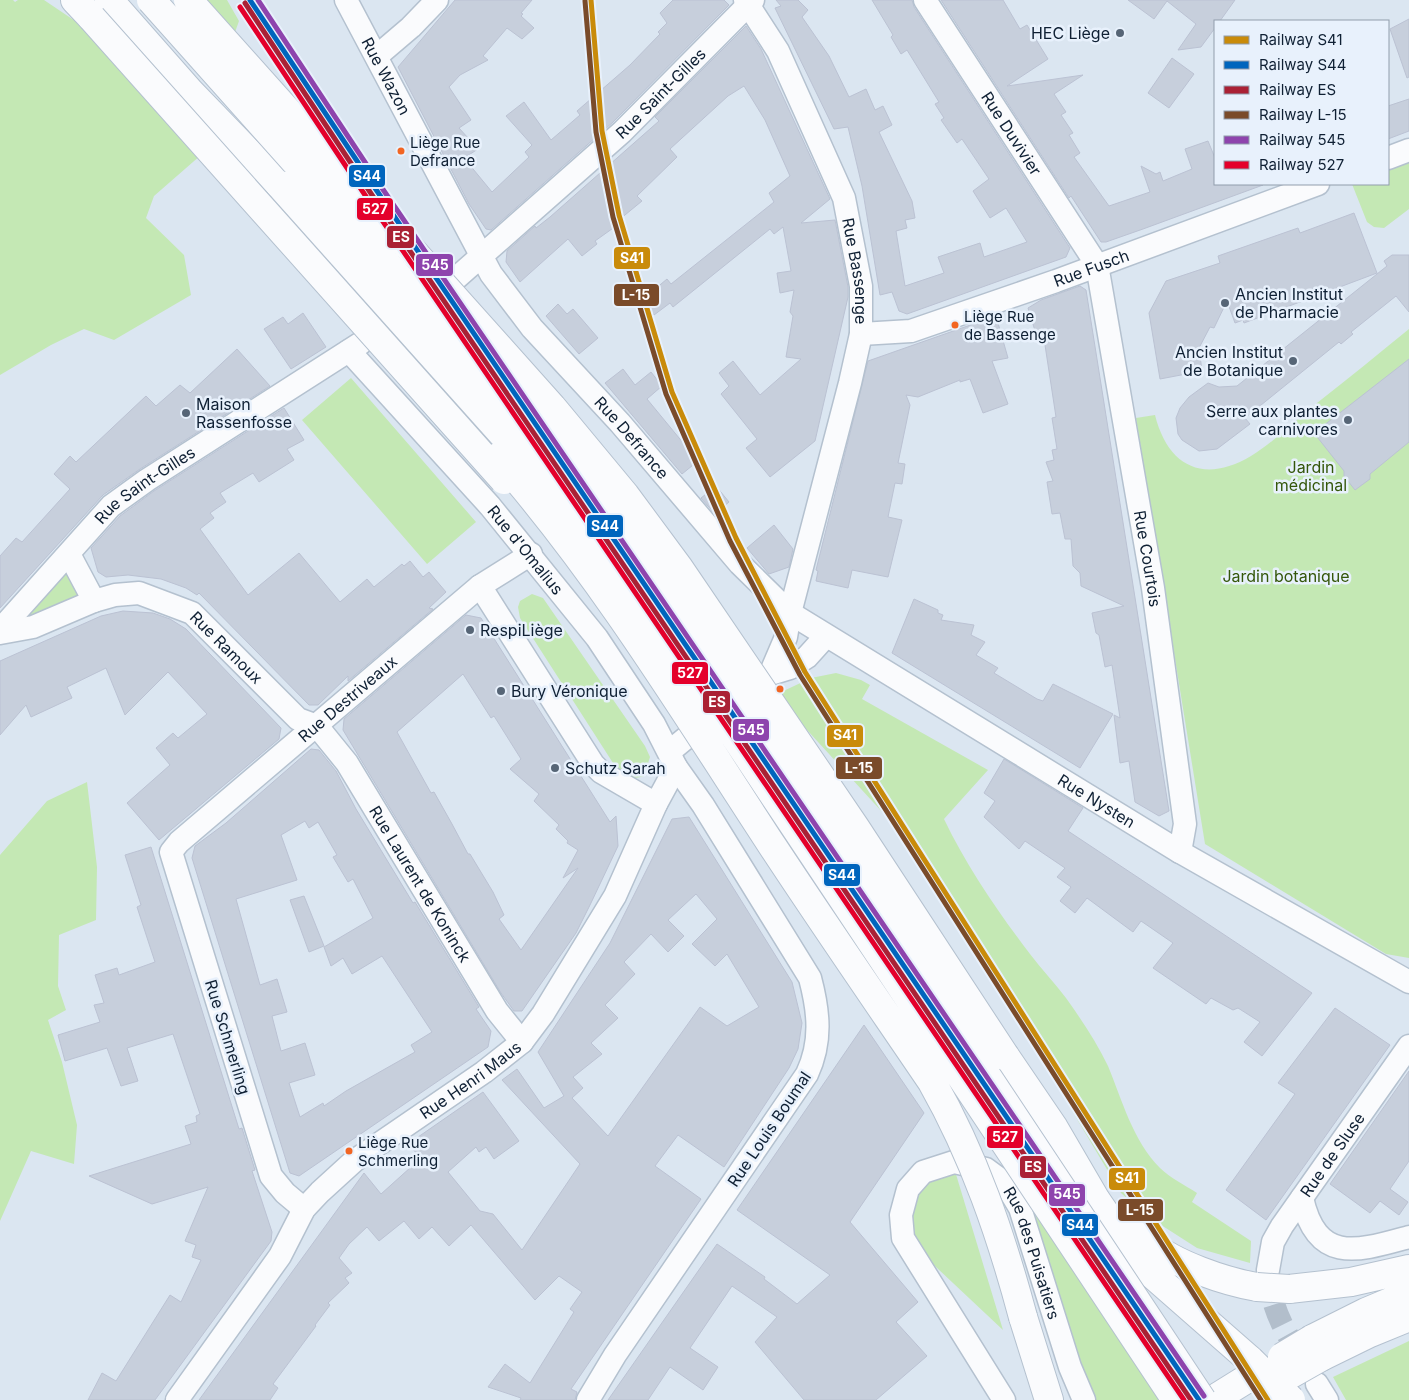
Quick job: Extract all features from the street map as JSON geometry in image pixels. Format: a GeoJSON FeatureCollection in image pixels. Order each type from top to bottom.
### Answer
{"type":"FeatureCollection","features":[{"type":"Feature","properties":{"kind":"highway"},"geometry":{"type":"LineString","coordinates":[[151,0],[564,463],[627,539],[690,629],[1209,1399],[1271,1377],[1366,1312],[1409,1294]]}},
{"type":"Feature","properties":{"kind":"highway"},"geometry":{"type":"LineString","coordinates":[[173,0],[577,447],[625,495]]}},
{"type":"Feature","properties":{"kind":"highway"},"geometry":{"type":"LineString","coordinates":[[188,0],[552,407],[625,495],[679,568],[855,827],[1054,1128],[1096,1200],[1130,1248],[1154,1275],[1271,1377]]}},
{"type":"Feature","properties":{"kind":"highway"},"geometry":{"type":"LineString","coordinates":[[97,5],[190,92],[280,186],[545,481],[630,584],[670,639],[1176,1400]]}},
{"type":"Feature","properties":{"kind":"highway"},"geometry":{"type":"LineString","coordinates":[[97,5],[530,509],[565,542]]}},
{"type":"Feature","properties":{"kind":"highway"},"geometry":{"type":"LineString","coordinates":[[280,186],[303,229],[544,509],[565,542],[643,648],[774,848],[932,1082],[952,1117],[979,1176],[1050,1400]]}},
{"type":"Feature","properties":{"kind":"highway"},"geometry":{"type":"LineString","coordinates":[[1054,1128],[1151,1245],[1182,1263],[1226,1282],[1263,1279],[1288,1289],[1351,1282],[1409,1269]]}},
{"type":"Feature","properties":{"kind":"highway"},"geometry":{"type":"LineString","coordinates":[[1023,1317],[1037,1400]]}},
{"type":"Feature","properties":{"kind":"highway"},"geometry":{"type":"LineString","coordinates":[[1316,1348],[1370,1333],[1409,1317]]}},
{"type":"Feature","properties":{"kind":"street","name":"Rue Wazon"},"geometry":{"type":"LineString","coordinates":[[346,0],[377,56],[481,258]]}},
{"type":"Feature","properties":{"kind":"street"},"geometry":{"type":"LineString","coordinates":[[377,56],[411,27],[437,0]]}},
{"type":"Feature","properties":{"kind":"street","name":"Rue Duvivier"},"geometry":{"type":"LineString","coordinates":[[925,0],[1097,265]]}},
{"type":"Feature","properties":{"kind":"street","name":"Rue Saint-Gilles"},"geometry":{"type":"LineString","coordinates":[[453,281],[622,132],[749,1]]}},
{"type":"Feature","properties":{"kind":"street","name":"Rue Bassenge"},"geometry":{"type":"LineString","coordinates":[[749,1],[778,51],[844,198],[861,286],[861,334],[850,384],[790,613]]}},
{"type":"Feature","properties":{"kind":"street"},"geometry":{"type":"LineString","coordinates":[[1389,158],[1409,150]]}},
{"type":"Feature","properties":{"kind":"street","name":"Rue Fusch"},"geometry":{"type":"LineString","coordinates":[[861,334],[911,331],[1315,185]]}},
{"type":"Feature","properties":{"kind":"street","name":"Rue Defrance"},"geometry":{"type":"LineString","coordinates":[[481,258],[532,328],[620,423],[740,564],[790,613]]}},
{"type":"Feature","properties":{"kind":"street","name":"Rue Courtois"},"geometry":{"type":"LineString","coordinates":[[1097,265],[1153,588],[1185,824],[1180,852]]}},
{"type":"Feature","properties":{"kind":"street","name":"Rue Saint-Gilles"},"geometry":{"type":"LineString","coordinates":[[0,631],[111,506],[147,480],[358,345]]}},
{"type":"Feature","properties":{"kind":"street","name":"Rue d'Omalius"},"geometry":{"type":"LineString","coordinates":[[358,345],[531,554],[597,638],[654,724],[677,752]]}},
{"type":"Feature","properties":{"kind":"street"},"geometry":{"type":"LineString","coordinates":[[69,554],[94,601]]}},
{"type":"Feature","properties":{"kind":"street","name":"Rue Destriveaux"},"geometry":{"type":"LineString","coordinates":[[171,852],[179,842],[480,586],[531,554]]}},
{"type":"Feature","properties":{"kind":"street"},"geometry":{"type":"LineString","coordinates":[[480,586],[593,764],[600,772],[656,804]]}},
{"type":"Feature","properties":{"kind":"street","name":"Rue Ramoux"},"geometry":{"type":"LineString","coordinates":[[0,631],[33,627],[94,601],[115,595],[139,593],[192,613],[298,719],[317,726]]}},
{"type":"Feature","properties":{"kind":"street"},"geometry":{"type":"LineString","coordinates":[[790,613],[786,637],[769,673],[790,668],[807,657],[826,636]]}},
{"type":"Feature","properties":{"kind":"street","name":"Rue Nysten"},"geometry":{"type":"LineString","coordinates":[[790,613],[1180,852],[1409,982]]}},
{"type":"Feature","properties":{"kind":"street","name":"Rue Laurent de Koninck"},"geometry":{"type":"LineString","coordinates":[[317,726],[347,763],[497,1011],[522,1042]]}},
{"type":"Feature","properties":{"kind":"street","name":"Rue Henri Maus"},"geometry":{"type":"LineString","coordinates":[[177,1400],[280,1256],[304,1210],[354,1161],[484,1072],[522,1042],[543,1014],[615,896],[677,752]]}},
{"type":"Feature","properties":{"kind":"street","name":"Rue Louis Boumal"},"geometry":{"type":"LineString","coordinates":[[588,1400],[616,1354],[807,1074],[812,1064],[818,1028],[818,1007],[810,978],[703,805],[677,752]]}},
{"type":"Feature","properties":{"kind":"street","name":"Rue Schmerling"},"geometry":{"type":"LineString","coordinates":[[171,852],[270,1176],[304,1210]]}},
{"type":"Feature","properties":{"kind":"street","name":"Rue de Sluse"},"geometry":{"type":"LineString","coordinates":[[1263,1279],[1273,1242],[1409,1046]]}},
{"type":"Feature","properties":{"kind":"street","name":"Rue des Puisatiers"},"geometry":{"type":"LineString","coordinates":[[1004,1400],[903,1238],[900,1215],[908,1189],[923,1172],[954,1162],[986,1169],[1005,1183],[1020,1208],[1070,1367],[1084,1400]]}},
{"type":"Feature","properties":{"kind":"street"},"geometry":{"type":"LineString","coordinates":[[1302,1198],[1307,1218],[1319,1234],[1332,1245],[1354,1251],[1409,1237]]}},
{"type":"Feature","properties":{"kind":"street"},"geometry":{"type":"LineString","coordinates":[[1322,1400],[1317,1384],[1328,1400]]}},
{"type":"Feature","properties":{"kind":"green space"},"geometry":{"type":"Polygon","coordinates":[[[0,0],[13,0],[15,2],[18,0],[44,0],[93,33],[201,155],[154,196],[146,218],[184,255],[191,295],[114,340],[84,329],[51,345],[0,375],[0,0]]]}},
{"type":"Feature","properties":{"kind":"green space"},"geometry":{"type":"Polygon","coordinates":[[[203,0],[227,0],[239,21],[234,35],[203,0]]]}},
{"type":"Feature","properties":{"kind":"green space"},"geometry":{"type":"Polygon","coordinates":[[[1409,159],[1409,209],[1384,228],[1374,227],[1367,222],[1352,185],[1389,185],[1389,167],[1409,159]]]}},
{"type":"Feature","properties":{"kind":"green space","name":"Jardin botanique"},"geometry":{"type":"Polygon","coordinates":[[[1409,329],[1409,958],[1386,954],[1205,844],[1136,418],[1155,415],[1161,433],[1169,447],[1190,466],[1203,469],[1218,469],[1234,464],[1251,456],[1285,431],[1409,329]]]}},
{"type":"Feature","properties":{"kind":"green space"},"geometry":{"type":"Polygon","coordinates":[[[351,378],[476,522],[427,564],[302,420],[351,378]]]}},
{"type":"Feature","properties":{"kind":"green space"},"geometry":{"type":"Polygon","coordinates":[[[71,569],[79,599],[32,621],[28,613],[71,569]]]}},
{"type":"Feature","properties":{"kind":"green space"},"geometry":{"type":"Polygon","coordinates":[[[532,594],[543,598],[645,746],[650,757],[644,776],[634,778],[627,776],[613,763],[520,618],[518,607],[520,601],[532,594]]]}},
{"type":"Feature","properties":{"kind":"green space"},"geometry":{"type":"Polygon","coordinates":[[[836,673],[861,680],[870,685],[862,699],[988,770],[944,819],[953,837],[995,905],[1034,960],[1066,998],[1088,1031],[1108,1066],[1123,1106],[1142,1145],[1168,1175],[1197,1193],[1192,1202],[1251,1241],[1250,1263],[1197,1248],[1144,1214],[1121,1193],[916,849],[775,695],[811,678],[836,673]]]}},
{"type":"Feature","properties":{"kind":"green space"},"geometry":{"type":"Polygon","coordinates":[[[87,782],[97,867],[96,920],[59,935],[58,986],[66,1010],[48,1020],[62,1062],[77,1125],[74,1164],[31,1151],[0,1221],[0,855],[47,801],[87,782]]]}},
{"type":"Feature","properties":{"kind":"green space"},"geometry":{"type":"Polygon","coordinates":[[[955,1171],[1003,1330],[920,1252],[909,1230],[919,1190],[927,1181],[955,1171]]]}},
{"type":"Feature","properties":{"kind":"green space"},"geometry":{"type":"Polygon","coordinates":[[[1033,1208],[1160,1400],[1095,1400],[1085,1386],[1033,1208]]]}},
{"type":"Feature","properties":{"kind":"green space"},"geometry":{"type":"Polygon","coordinates":[[[1409,1341],[1409,1400],[1346,1400],[1333,1377],[1409,1341]]]}},
{"type":"Feature","properties":{"kind":"building"},"geometry":{"type":"Polygon","coordinates":[[[455,0],[532,0],[521,13],[523,14],[521,16],[534,28],[522,39],[507,28],[483,56],[488,60],[460,75],[449,87],[471,120],[459,128],[478,149],[464,158],[492,192],[529,157],[525,152],[532,145],[506,116],[524,102],[551,140],[580,115],[577,111],[630,65],[660,34],[658,32],[667,23],[660,13],[673,0],[724,0],[729,5],[613,122],[491,230],[486,229],[469,204],[398,67],[455,0]]]}},
{"type":"Feature","properties":{"kind":"building"},"geometry":{"type":"Polygon","coordinates":[[[776,0],[798,0],[808,10],[802,17],[829,56],[849,97],[866,89],[875,110],[883,106],[892,125],[879,132],[912,201],[915,218],[905,220],[907,228],[896,231],[905,286],[944,273],[938,257],[980,243],[984,257],[1027,242],[1006,208],[990,218],[973,191],[989,179],[962,139],[957,143],[941,120],[944,118],[935,104],[939,102],[907,50],[901,54],[891,37],[893,35],[872,0],[912,0],[914,7],[1070,248],[1066,257],[907,314],[899,311],[892,292],[880,295],[862,186],[848,127],[834,129],[775,8],[781,6],[776,0]]]}},
{"type":"Feature","properties":{"kind":"building"},"geometry":{"type":"Polygon","coordinates":[[[941,0],[1003,0],[1020,29],[1027,25],[1048,59],[1007,86],[1083,75],[1054,94],[1066,112],[1061,115],[1073,133],[1069,135],[1080,153],[1074,157],[1109,206],[1150,192],[1141,166],[1156,174],[1160,172],[1163,181],[1192,169],[1185,149],[1208,141],[1214,156],[1214,185],[1263,185],[1106,242],[1101,242],[1071,196],[1069,198],[941,0]]]}},
{"type":"Feature","properties":{"kind":"building"},"geometry":{"type":"Polygon","coordinates":[[[1128,0],[1235,0],[1221,20],[1214,20],[1214,29],[1201,47],[1178,50],[1196,24],[1167,1],[1154,19],[1128,0]]]}},
{"type":"Feature","properties":{"kind":"building"},"geometry":{"type":"Polygon","coordinates":[[[1409,19],[1409,77],[1407,78],[1390,29],[1409,19]]]}},
{"type":"Feature","properties":{"kind":"building"},"geometry":{"type":"Polygon","coordinates":[[[746,26],[761,49],[830,199],[801,223],[835,220],[848,287],[848,297],[815,441],[770,477],[746,448],[757,439],[721,394],[729,386],[719,373],[733,361],[760,395],[801,359],[786,357],[793,316],[790,312],[794,290],[780,293],[777,273],[791,271],[783,227],[774,234],[770,229],[673,307],[670,303],[654,315],[642,300],[667,279],[671,284],[774,202],[769,193],[790,176],[765,120],[744,86],[728,96],[670,149],[677,157],[637,196],[642,201],[614,224],[616,226],[595,241],[597,244],[582,256],[568,239],[520,282],[506,262],[507,251],[535,226],[536,228],[550,217],[659,121],[655,117],[746,26]]]}},
{"type":"Feature","properties":{"kind":"building"},"geometry":{"type":"Polygon","coordinates":[[[1172,58],[1194,74],[1169,108],[1148,93],[1172,58]]]}},
{"type":"Feature","properties":{"kind":"building"},"geometry":{"type":"Polygon","coordinates":[[[1409,99],[1409,131],[1389,139],[1389,106],[1409,99]]]}},
{"type":"Feature","properties":{"kind":"building","name":"Ancien Institut de Pharmacie"},"geometry":{"type":"Polygon","coordinates":[[[1354,213],[1377,273],[1244,323],[1243,320],[1235,323],[1227,301],[1214,328],[1210,327],[1199,348],[1202,371],[1160,379],[1149,313],[1166,281],[1220,263],[1218,256],[1298,228],[1300,233],[1354,213]]]}},
{"type":"Feature","properties":{"kind":"building","name":"Ancien Institut de Botanique"},"geometry":{"type":"Polygon","coordinates":[[[1392,255],[1409,255],[1409,312],[1396,296],[1351,332],[1353,334],[1341,344],[1339,342],[1245,418],[1250,424],[1217,449],[1199,451],[1182,440],[1178,434],[1176,418],[1180,408],[1189,397],[1208,383],[1219,387],[1237,386],[1387,266],[1384,261],[1392,255]]]}},
{"type":"Feature","properties":{"kind":"building"},"geometry":{"type":"Polygon","coordinates":[[[1080,286],[1086,290],[1169,811],[1159,816],[1135,802],[1129,761],[1120,763],[1114,715],[1120,718],[1112,665],[1105,667],[1099,635],[1096,633],[1092,613],[1124,606],[1081,586],[1080,573],[1073,566],[1071,539],[1065,539],[1060,513],[1052,514],[1047,482],[1053,481],[1046,462],[1054,460],[1052,450],[1057,449],[1052,418],[1056,417],[1043,332],[1036,334],[1028,308],[1041,300],[1080,286]]]}},
{"type":"Feature","properties":{"kind":"building"},"geometry":{"type":"Polygon","coordinates":[[[558,304],[567,314],[573,309],[598,338],[579,354],[546,316],[558,304]]]}},
{"type":"Feature","properties":{"kind":"building"},"geometry":{"type":"Polygon","coordinates":[[[303,313],[326,347],[291,369],[264,329],[283,317],[288,324],[303,313]]]}},
{"type":"Feature","properties":{"kind":"building"},"geometry":{"type":"Polygon","coordinates":[[[996,316],[1008,358],[992,361],[1008,404],[983,413],[970,379],[960,382],[960,380],[918,397],[906,395],[910,405],[898,463],[905,464],[902,484],[895,483],[888,517],[902,520],[888,577],[852,570],[848,588],[816,581],[818,571],[816,570],[868,361],[996,316]]]}},
{"type":"Feature","properties":{"kind":"building"},"geometry":{"type":"Polygon","coordinates":[[[237,349],[270,386],[140,469],[103,495],[0,608],[0,556],[16,538],[22,542],[70,489],[54,474],[70,456],[76,462],[146,396],[156,406],[180,385],[190,393],[237,349]]]}},
{"type":"Feature","properties":{"kind":"building"},"geometry":{"type":"Polygon","coordinates":[[[1409,359],[1409,442],[1370,474],[1370,479],[1355,490],[1344,476],[1344,471],[1314,433],[1409,359]]]}},
{"type":"Feature","properties":{"kind":"building"},"geometry":{"type":"Polygon","coordinates":[[[623,369],[635,385],[651,372],[662,386],[647,399],[698,461],[682,474],[605,383],[623,369]]]}},
{"type":"Feature","properties":{"kind":"building"},"geometry":{"type":"Polygon","coordinates":[[[284,408],[304,440],[287,449],[294,460],[259,482],[253,473],[220,493],[226,502],[210,513],[214,518],[200,529],[248,595],[299,553],[340,602],[367,579],[374,587],[402,564],[404,566],[410,561],[423,577],[429,572],[446,592],[429,608],[433,609],[348,681],[348,676],[318,705],[309,705],[199,593],[197,595],[186,588],[161,579],[128,575],[106,577],[98,572],[91,548],[120,516],[154,491],[284,408]]]}},
{"type":"Feature","properties":{"kind":"building"},"geometry":{"type":"Polygon","coordinates":[[[716,486],[729,502],[715,514],[701,498],[716,486]]]}},
{"type":"Feature","properties":{"kind":"building"},"geometry":{"type":"Polygon","coordinates":[[[774,525],[793,549],[789,567],[769,574],[747,548],[774,525]]]}},
{"type":"Feature","properties":{"kind":"building"},"geometry":{"type":"Polygon","coordinates":[[[914,599],[938,610],[938,613],[943,615],[941,620],[974,625],[971,635],[985,642],[976,655],[998,668],[994,673],[1037,699],[1043,701],[1053,684],[1113,714],[1080,768],[892,653],[914,599]]]}},
{"type":"Feature","properties":{"kind":"building"},"geometry":{"type":"Polygon","coordinates":[[[123,611],[153,613],[170,619],[186,629],[281,728],[279,739],[159,840],[127,803],[170,765],[156,748],[173,733],[178,738],[207,714],[168,672],[125,715],[106,668],[67,687],[72,698],[31,717],[26,705],[0,735],[0,661],[101,616],[123,611]]]}},
{"type":"Feature","properties":{"kind":"building"},"geometry":{"type":"Polygon","coordinates":[[[466,615],[481,618],[610,822],[616,816],[618,846],[590,905],[576,933],[522,1011],[514,1011],[501,993],[343,730],[344,719],[466,615]],[[463,674],[397,732],[431,793],[434,792],[468,854],[470,854],[493,892],[504,915],[499,919],[521,950],[578,868],[563,878],[578,850],[567,843],[568,841],[556,829],[559,825],[534,801],[539,794],[510,769],[521,759],[494,716],[491,718],[463,674]]]}},
{"type":"Feature","properties":{"kind":"building"},"geometry":{"type":"Polygon","coordinates":[[[311,749],[319,750],[336,771],[356,809],[479,1007],[476,1009],[491,1031],[488,1047],[299,1176],[290,1173],[192,858],[195,846],[226,823],[311,749]],[[305,821],[281,835],[297,880],[236,899],[260,985],[277,979],[287,1012],[272,1016],[281,1051],[305,1043],[315,1075],[289,1083],[300,1117],[323,1103],[324,1106],[346,1091],[415,1052],[411,1045],[432,1032],[382,956],[352,974],[343,958],[331,966],[324,947],[373,918],[353,879],[348,882],[333,857],[337,855],[318,822],[309,828],[305,821]]]}},
{"type":"Feature","properties":{"kind":"building"},"geometry":{"type":"Polygon","coordinates":[[[1004,759],[1083,808],[1068,831],[1312,993],[1262,1056],[1244,1042],[1260,1022],[1238,1008],[1233,1010],[1211,998],[1206,1004],[1153,968],[1173,943],[1141,921],[1133,932],[1087,898],[1075,913],[1060,901],[1071,887],[1057,877],[1065,868],[1025,841],[1019,849],[984,817],[995,801],[984,793],[1004,759]]]}},
{"type":"Feature","properties":{"kind":"building"},"geometry":{"type":"Polygon","coordinates":[[[689,817],[792,982],[802,1023],[798,1049],[789,1068],[724,1167],[678,1135],[655,1166],[701,1199],[571,1389],[577,1392],[575,1400],[520,1400],[521,1398],[488,1387],[505,1364],[530,1383],[574,1312],[570,1309],[582,1292],[559,1276],[535,1300],[471,1225],[449,1246],[432,1227],[419,1239],[404,1221],[379,1241],[367,1227],[349,1244],[339,1258],[352,1273],[345,1278],[349,1283],[328,1303],[330,1305],[316,1326],[273,1384],[278,1388],[270,1400],[199,1400],[364,1173],[381,1194],[421,1158],[408,1144],[483,1092],[519,1141],[494,1159],[486,1147],[479,1152],[476,1147],[448,1172],[480,1211],[493,1214],[522,1250],[580,1164],[502,1080],[517,1069],[544,1108],[564,1096],[538,1052],[610,943],[672,819],[689,817]],[[696,894],[668,920],[684,936],[668,952],[651,934],[624,962],[635,974],[605,1005],[618,1018],[591,1043],[602,1054],[573,1077],[583,1088],[572,1098],[608,1136],[700,1007],[727,1026],[759,1007],[727,954],[715,966],[692,944],[717,919],[696,894]]]}},
{"type":"Feature","properties":{"kind":"building"},"geometry":{"type":"Polygon","coordinates":[[[151,847],[239,1129],[242,1128],[255,1170],[252,1171],[272,1232],[271,1241],[155,1400],[88,1400],[102,1373],[116,1381],[170,1295],[181,1302],[201,1260],[192,1257],[196,1245],[185,1241],[208,1187],[152,1204],[89,1176],[191,1144],[185,1126],[197,1122],[196,1116],[200,1114],[173,1034],[127,1048],[138,1081],[121,1086],[107,1048],[65,1061],[58,1035],[100,1022],[94,1005],[104,1003],[95,975],[117,968],[119,975],[155,962],[137,907],[141,905],[125,855],[151,847]]]}},
{"type":"Feature","properties":{"kind":"building"},"geometry":{"type":"Polygon","coordinates":[[[304,896],[324,946],[309,952],[290,900],[304,896]]]}},
{"type":"Feature","properties":{"kind":"building"},"geometry":{"type":"Polygon","coordinates":[[[1335,1008],[1390,1045],[1266,1220],[1226,1190],[1295,1094],[1278,1083],[1335,1008]]]}},
{"type":"Feature","properties":{"kind":"building"},"geometry":{"type":"Polygon","coordinates":[[[864,1025],[924,1113],[850,1222],[918,1302],[896,1322],[927,1356],[876,1400],[804,1400],[755,1342],[777,1317],[732,1286],[690,1348],[718,1367],[703,1390],[670,1367],[648,1400],[608,1400],[717,1244],[765,1277],[764,1279],[797,1304],[830,1275],[737,1210],[864,1025]]]}},
{"type":"Feature","properties":{"kind":"building"},"geometry":{"type":"Polygon","coordinates":[[[1409,1071],[1409,1161],[1390,1189],[1408,1202],[1399,1215],[1380,1201],[1370,1213],[1330,1184],[1409,1071]]]}},
{"type":"Feature","properties":{"kind":"tunnel"},"geometry":{"type":"LineString","coordinates":[[1269,1272],[1272,1297],[1276,1309],[1285,1330],[1304,1362]]}},
{"type":"Feature","properties":{"kind":"rail line","name":"S44"},"geometry":{"type":"LineString","coordinates":[[250,0],[377,191],[1199,1400]]}},
{"type":"Feature","properties":{"kind":"rail line","name":"545"},"geometry":{"type":"LineString","coordinates":[[258,0],[382,188],[1204,1396]]}},
{"type":"Feature","properties":{"kind":"rail line","name":"S41"},"geometry":{"type":"LineString","coordinates":[[591,0],[602,131],[619,215],[672,392],[736,538],[805,672],[1268,1400]]}},
{"type":"Feature","properties":{"kind":"rail line","name":"L-15"},"geometry":{"type":"LineString","coordinates":[[585,1],[596,132],[613,217],[666,394],[730,541],[800,675],[1261,1400]]}},
{"type":"Feature","properties":{"kind":"rail line","name":"ES"},"geometry":{"type":"LineString","coordinates":[[245,3],[372,195],[1191,1400]]}},
{"type":"Feature","properties":{"kind":"rail line","name":"527"},"geometry":{"type":"LineString","coordinates":[[240,7],[367,198],[1184,1400]]}},
{"type":"Feature","properties":{"kind":"place","name":"HEC Liège"},"geometry":{"type":"Point","coordinates":[1120,33]}},
{"type":"Feature","properties":{"kind":"place","name":"Liège Rue Defrance"},"geometry":{"type":"Point","coordinates":[401,151]}},
{"type":"Feature","properties":{"kind":"place","name":"Ancien Institut de Pharmacie"},"geometry":{"type":"Point","coordinates":[1225,303]}},
{"type":"Feature","properties":{"kind":"place","name":"Liège Rue de Bassenge"},"geometry":{"type":"Point","coordinates":[955,325]}},
{"type":"Feature","properties":{"kind":"place","name":"Ancien Institut de Botanique"},"geometry":{"type":"Point","coordinates":[1293,361]}},
{"type":"Feature","properties":{"kind":"place","name":"Maison Rassenfosse"},"geometry":{"type":"Point","coordinates":[186,413]}},
{"type":"Feature","properties":{"kind":"place","name":"Serre aux plantes carnivores"},"geometry":{"type":"Point","coordinates":[1348,420]}},
{"type":"Feature","properties":{"kind":"place","name":"RespiLiège"},"geometry":{"type":"Point","coordinates":[470,630]}},
{"type":"Feature","properties":{"kind":"place","name":"Bury Véronique"},"geometry":{"type":"Point","coordinates":[501,691]}},
{"type":"Feature","properties":{"kind":"place","name":"Schutz Sarah"},"geometry":{"type":"Point","coordinates":[555,768]}},
{"type":"Feature","properties":{"kind":"place","name":"Liège Rue Schmerling"},"geometry":{"type":"Point","coordinates":[349,1151]}},
{"type":"Feature","properties":{"kind":"park label","name":"Jardin médicinal"},"geometry":{"type":"Point","coordinates":[1311,476]}}]}
